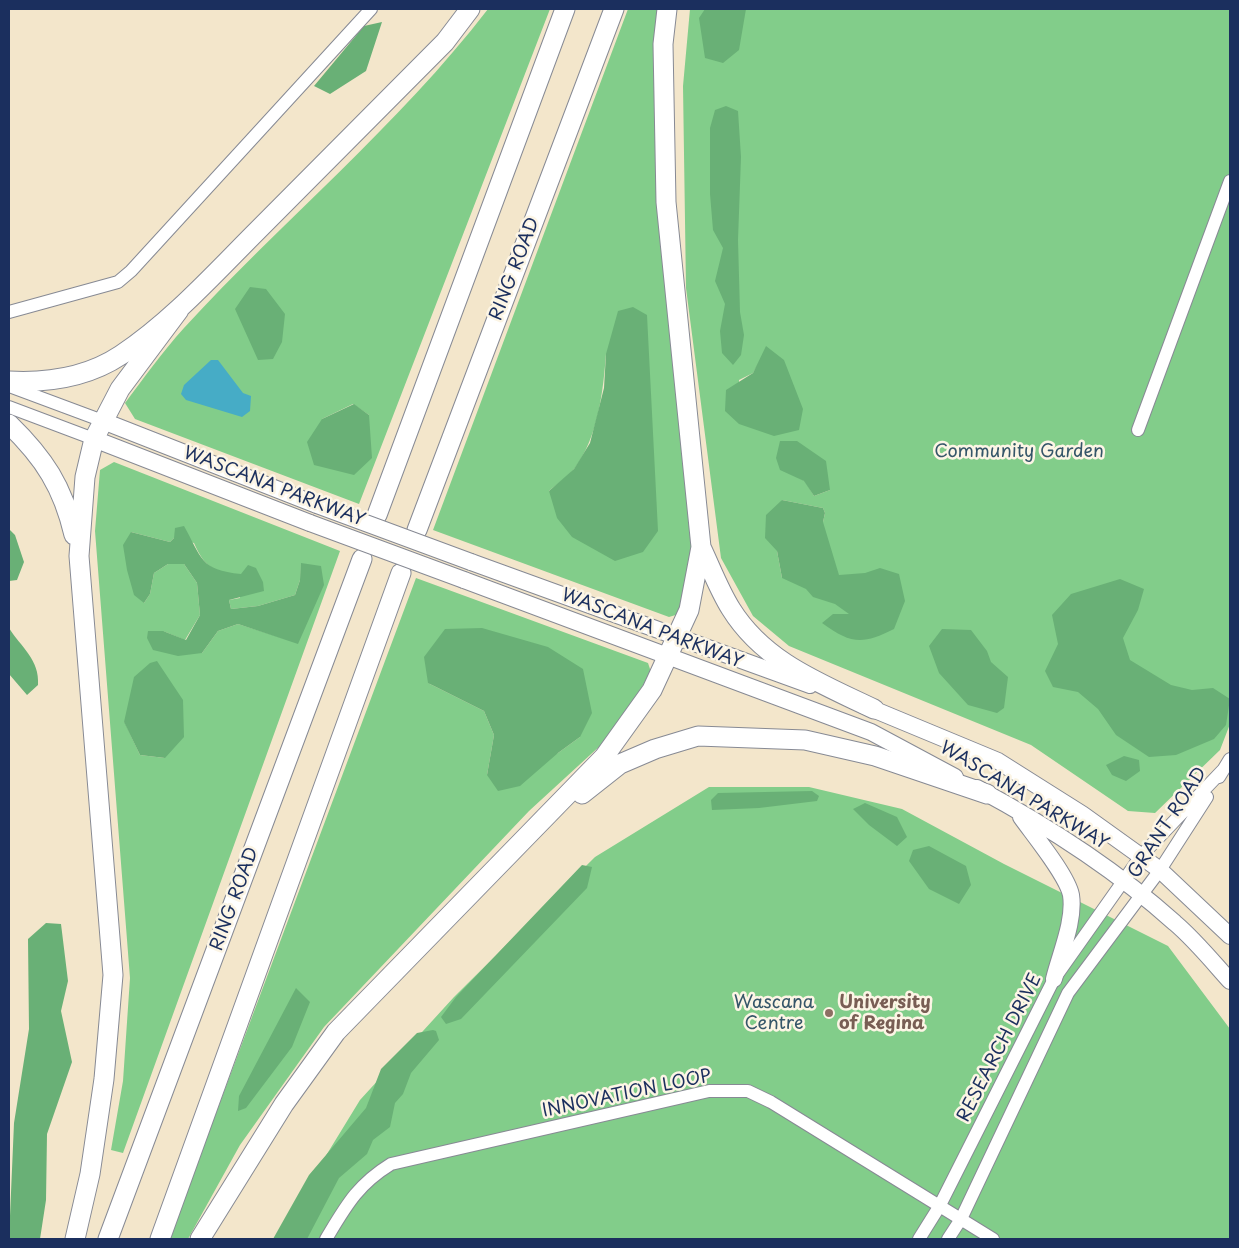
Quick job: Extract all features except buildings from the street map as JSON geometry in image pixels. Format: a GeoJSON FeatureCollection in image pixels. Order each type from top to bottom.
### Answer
{"type":"FeatureCollection","features":[{"type":"Feature","properties":{"kind":"highway"},"geometry":{"type":"LineString","coordinates":[[9,380],[35,382],[66,377],[94,369],[120,356],[179,310],[445,42],[470,9]]}},
{"type":"Feature","properties":{"kind":"highway"},"geometry":{"type":"LineString","coordinates":[[378,515],[565,9]]}},
{"type":"Feature","properties":{"kind":"highway","name":"RING ROAD"},"geometry":{"type":"LineString","coordinates":[[417,530],[614,9]]}},
{"type":"Feature","properties":{"kind":"highway"},"geometry":{"type":"LineString","coordinates":[[200,1239],[284,1104],[336,1032],[604,758],[652,690],[689,610],[701,547],[666,202],[663,44],[667,9]]}},
{"type":"Feature","properties":{"kind":"highway"},"geometry":{"type":"LineString","coordinates":[[79,556],[85,477],[94,439],[120,389],[179,310]]}},
{"type":"Feature","properties":{"kind":"highway"},"geometry":{"type":"LineString","coordinates":[[9,424],[27,441],[60,488],[70,515],[79,556],[113,975],[104,1079],[90,1174],[75,1239]]}},
{"type":"Feature","properties":{"kind":"highway"},"geometry":{"type":"LineString","coordinates":[[701,547],[732,611],[764,650],[788,668],[874,709]]}},
{"type":"Feature","properties":{"kind":"highway","name":"RING ROAD"},"geometry":{"type":"LineString","coordinates":[[108,1239],[362,559]]}},
{"type":"Feature","properties":{"kind":"highway"},"geometry":{"type":"LineString","coordinates":[[160,1239],[401,573]]}},
{"type":"Feature","properties":{"kind":"highway"},"geometry":{"type":"LineString","coordinates":[[526,837],[620,764],[655,749],[698,736],[805,740],[875,756],[987,794]]}},
{"type":"Feature","properties":{"kind":"main road","name":"WASCANA PARKWAY"},"geometry":{"type":"LineString","coordinates":[[104,421],[316,505],[678,635],[874,709],[998,761],[1082,814],[1160,870],[1230,936]]}},
{"type":"Feature","properties":{"kind":"main road","name":"WASCANA PARKWAY"},"geometry":{"type":"LineString","coordinates":[[94,439],[310,523],[871,732],[987,794],[1123,879],[1176,923],[1230,981]]}},
{"type":"Feature","properties":{"kind":"main road"},"geometry":{"type":"LineString","coordinates":[[1016,811],[1059,872],[1071,895],[1069,922],[1054,978]]}},
{"type":"Feature","properties":{"kind":"street"},"geometry":{"type":"LineString","coordinates":[[9,312],[118,282],[131,271],[371,9]]}},
{"type":"Feature","properties":{"kind":"street"},"geometry":{"type":"LineString","coordinates":[[1138,430],[1230,181]]}},
{"type":"Feature","properties":{"kind":"street","name":"WASCANA PARKWAY"},"geometry":{"type":"LineString","coordinates":[[9,386],[104,421]]}},
{"type":"Feature","properties":{"kind":"street","name":"WASCANA PARKWAY"},"geometry":{"type":"LineString","coordinates":[[9,407],[94,439]]}},
{"type":"Feature","properties":{"kind":"street","name":"GRANT ROAD"},"geometry":{"type":"LineString","coordinates":[[1142,895],[1160,870],[1230,759]]}},
{"type":"Feature","properties":{"kind":"street","name":"GRANT ROAD"},"geometry":{"type":"LineString","coordinates":[[1123,879],[1141,856],[1223,770]]}},
{"type":"Feature","properties":{"kind":"street","name":"RESEARCH DRIVE"},"geometry":{"type":"LineString","coordinates":[[918,1239],[939,1207],[1054,978],[1123,879]]}},
{"type":"Feature","properties":{"kind":"street","name":"RESEARCH DRIVE"},"geometry":{"type":"LineString","coordinates":[[948,1239],[961,1219],[1068,993],[1142,895]]}},
{"type":"Feature","properties":{"kind":"street","name":"INNOVATION LOOP"},"geometry":{"type":"LineString","coordinates":[[326,1239],[356,1191],[372,1176],[391,1164],[709,1091],[748,1090],[771,1102],[993,1239]]}},
{"type":"Feature","properties":{"kind":"green space"},"geometry":{"type":"Polygon","coordinates":[[[488,9],[550,9],[359,504],[135,419],[125,403],[176,337],[222,288],[378,133],[453,52],[488,9]],[[353,404],[322,419],[369,415],[353,404]]]}},
{"type":"Feature","properties":{"kind":"green space"},"geometry":{"type":"Polygon","coordinates":[[[628,9],[663,9],[693,542],[679,614],[669,617],[433,530],[628,9]],[[606,354],[601,399],[589,442],[575,468],[549,491],[615,560],[606,354]]]}},
{"type":"Feature","properties":{"kind":"green space","name":"Community Garden"},"geometry":{"type":"Polygon","coordinates":[[[690,9],[1230,9],[1230,724],[1220,750],[1155,813],[1128,811],[1031,745],[789,646],[753,616],[721,558],[686,288],[683,86],[690,9]],[[761,359],[753,373],[739,380],[739,424],[761,359]],[[795,476],[805,481],[814,496],[830,490],[795,476]],[[782,500],[777,551],[782,578],[823,522],[825,513],[823,508],[782,500]]]}},
{"type":"Feature","properties":{"kind":"green space"},"geometry":{"type":"Polygon","coordinates":[[[705,9],[746,9],[739,50],[723,63],[705,58],[699,18],[705,9]]]}},
{"type":"Feature","properties":{"kind":"green space"},"geometry":{"type":"Polygon","coordinates":[[[382,22],[366,71],[330,94],[314,86],[364,26],[382,22]]]}},
{"type":"Feature","properties":{"kind":"green space"},"geometry":{"type":"Polygon","coordinates":[[[726,106],[738,111],[741,157],[738,240],[740,312],[744,335],[741,355],[733,365],[722,353],[720,331],[725,304],[715,281],[723,248],[713,230],[710,194],[710,128],[715,110],[726,106]]]}},
{"type":"Feature","properties":{"kind":"green space"},"geometry":{"type":"Polygon","coordinates":[[[250,287],[266,289],[285,314],[282,342],[273,359],[258,360],[235,309],[250,287]]]}},
{"type":"Feature","properties":{"kind":"green space"},"geometry":{"type":"Polygon","coordinates":[[[633,307],[647,315],[658,531],[643,552],[615,561],[572,537],[557,518],[549,491],[574,469],[590,443],[604,388],[606,354],[618,311],[633,307]]]}},
{"type":"Feature","properties":{"kind":"green space"},"geometry":{"type":"Polygon","coordinates":[[[766,346],[784,360],[803,409],[799,430],[774,436],[739,424],[725,411],[726,390],[753,373],[766,346]]]}},
{"type":"Feature","properties":{"kind":"green space"},"geometry":{"type":"Polygon","coordinates":[[[354,404],[369,415],[372,458],[354,475],[314,465],[307,442],[322,419],[354,404]]]}},
{"type":"Feature","properties":{"kind":"green space"},"geometry":{"type":"Polygon","coordinates":[[[780,441],[797,441],[826,461],[830,490],[814,496],[804,481],[780,470],[776,458],[780,441]]]}},
{"type":"Feature","properties":{"kind":"green space"},"geometry":{"type":"Polygon","coordinates":[[[114,462],[340,551],[123,1153],[111,1150],[123,1081],[130,978],[95,531],[100,470],[114,462]],[[131,532],[144,603],[150,594],[154,573],[168,564],[184,564],[197,583],[200,615],[185,640],[163,631],[202,653],[218,631],[238,624],[298,643],[301,563],[300,580],[295,595],[258,606],[231,609],[229,600],[240,598],[241,575],[224,572],[212,567],[202,558],[194,543],[174,538],[170,542],[131,532]],[[124,721],[140,755],[165,758],[124,721]]]}},
{"type":"Feature","properties":{"kind":"green space"},"geometry":{"type":"Polygon","coordinates":[[[782,500],[823,508],[825,513],[823,522],[839,575],[865,573],[880,568],[899,574],[905,601],[894,629],[865,640],[857,640],[841,635],[822,623],[833,614],[849,614],[835,604],[813,597],[806,589],[782,578],[777,551],[765,538],[766,515],[782,500]]]}},
{"type":"Feature","properties":{"kind":"green space"},"geometry":{"type":"Polygon","coordinates":[[[184,526],[199,554],[210,565],[217,569],[241,574],[248,565],[256,568],[263,582],[264,591],[229,600],[231,609],[258,606],[295,595],[300,580],[301,563],[321,566],[324,585],[298,644],[238,624],[218,631],[202,653],[178,656],[153,650],[147,638],[148,631],[163,631],[186,640],[200,615],[197,583],[184,564],[168,564],[154,573],[150,594],[144,603],[134,595],[123,545],[131,532],[170,542],[174,538],[175,528],[184,526]]]}},
{"type":"Feature","properties":{"kind":"green space"},"geometry":{"type":"Polygon","coordinates":[[[9,529],[15,535],[24,562],[17,580],[9,581],[9,529]]]}},
{"type":"Feature","properties":{"kind":"green space"},"geometry":{"type":"Polygon","coordinates":[[[416,578],[648,663],[651,672],[614,733],[529,811],[324,1027],[240,1145],[188,1239],[169,1239],[416,578]],[[428,683],[484,711],[494,735],[487,775],[558,753],[580,737],[428,683]]]}},
{"type":"Feature","properties":{"kind":"green space"},"geometry":{"type":"Polygon","coordinates":[[[1120,579],[1144,589],[1138,610],[1123,638],[1130,660],[1171,685],[1192,690],[1213,688],[1230,699],[1226,725],[1214,739],[1176,755],[1149,757],[1116,735],[1098,709],[1078,692],[1053,687],[1045,671],[1058,644],[1052,615],[1071,594],[1120,579]]]}},
{"type":"Feature","properties":{"kind":"green space"},"geometry":{"type":"Polygon","coordinates":[[[9,628],[29,654],[36,668],[38,685],[27,695],[9,674],[9,628]]]}},
{"type":"Feature","properties":{"kind":"green space"},"geometry":{"type":"Polygon","coordinates":[[[482,628],[548,647],[583,669],[592,713],[580,737],[558,753],[520,786],[498,791],[487,775],[494,735],[484,711],[428,683],[424,657],[445,629],[482,628]]]}},
{"type":"Feature","properties":{"kind":"green space"},"geometry":{"type":"Polygon","coordinates":[[[942,629],[971,630],[987,651],[991,662],[1008,677],[1004,708],[997,713],[968,705],[939,673],[929,646],[942,629]]]}},
{"type":"Feature","properties":{"kind":"green space"},"geometry":{"type":"Polygon","coordinates":[[[157,661],[183,700],[184,737],[165,758],[140,755],[124,722],[134,677],[150,663],[157,661]]]}},
{"type":"Feature","properties":{"kind":"green space"},"geometry":{"type":"Polygon","coordinates":[[[1124,756],[1139,760],[1140,771],[1126,781],[1112,775],[1106,765],[1124,756]]]}},
{"type":"Feature","properties":{"kind":"green space","name":"Wascana Centre"},"geometry":{"type":"Polygon","coordinates":[[[709,787],[809,787],[902,809],[1004,864],[1168,946],[1230,1029],[1230,1239],[275,1239],[360,1100],[454,997],[595,857],[709,787]]]}},
{"type":"Feature","properties":{"kind":"green space"},"geometry":{"type":"Polygon","coordinates":[[[812,791],[819,796],[817,801],[759,808],[712,810],[711,800],[718,793],[812,791]]]}},
{"type":"Feature","properties":{"kind":"green space"},"geometry":{"type":"Polygon","coordinates":[[[865,803],[897,817],[907,837],[897,846],[869,825],[853,809],[865,803]]]}},
{"type":"Feature","properties":{"kind":"green space"},"geometry":{"type":"Polygon","coordinates":[[[929,846],[966,866],[971,885],[959,904],[929,889],[909,861],[913,850],[929,846]]]}},
{"type":"Feature","properties":{"kind":"green space"},"geometry":{"type":"Polygon","coordinates":[[[582,865],[592,867],[587,888],[461,1019],[446,1024],[441,1017],[456,997],[582,865]]]}},
{"type":"Feature","properties":{"kind":"green space"},"geometry":{"type":"Polygon","coordinates":[[[46,923],[61,924],[68,981],[61,1011],[72,1062],[47,1134],[46,1200],[40,1239],[9,1239],[14,1123],[29,1029],[28,939],[46,923]]]}},
{"type":"Feature","properties":{"kind":"green space"},"geometry":{"type":"Polygon","coordinates":[[[296,988],[310,1002],[292,1047],[246,1108],[238,1111],[239,1096],[296,988]]]}},
{"type":"Feature","properties":{"kind":"green space"},"geometry":{"type":"Polygon","coordinates":[[[436,1031],[439,1040],[411,1073],[403,1094],[395,1103],[390,1127],[373,1140],[367,1154],[339,1178],[307,1239],[273,1239],[309,1175],[366,1108],[381,1069],[417,1033],[436,1031]]]}},
{"type":"Feature","properties":{"kind":"water"},"geometry":{"type":"Polygon","coordinates":[[[211,360],[218,360],[243,393],[251,396],[250,411],[242,417],[186,400],[181,394],[184,385],[211,360]]]}},
{"type":"Feature","properties":{"kind":"place","name":"University of Regina"},"geometry":{"type":"Point","coordinates":[829,1013]}}]}
